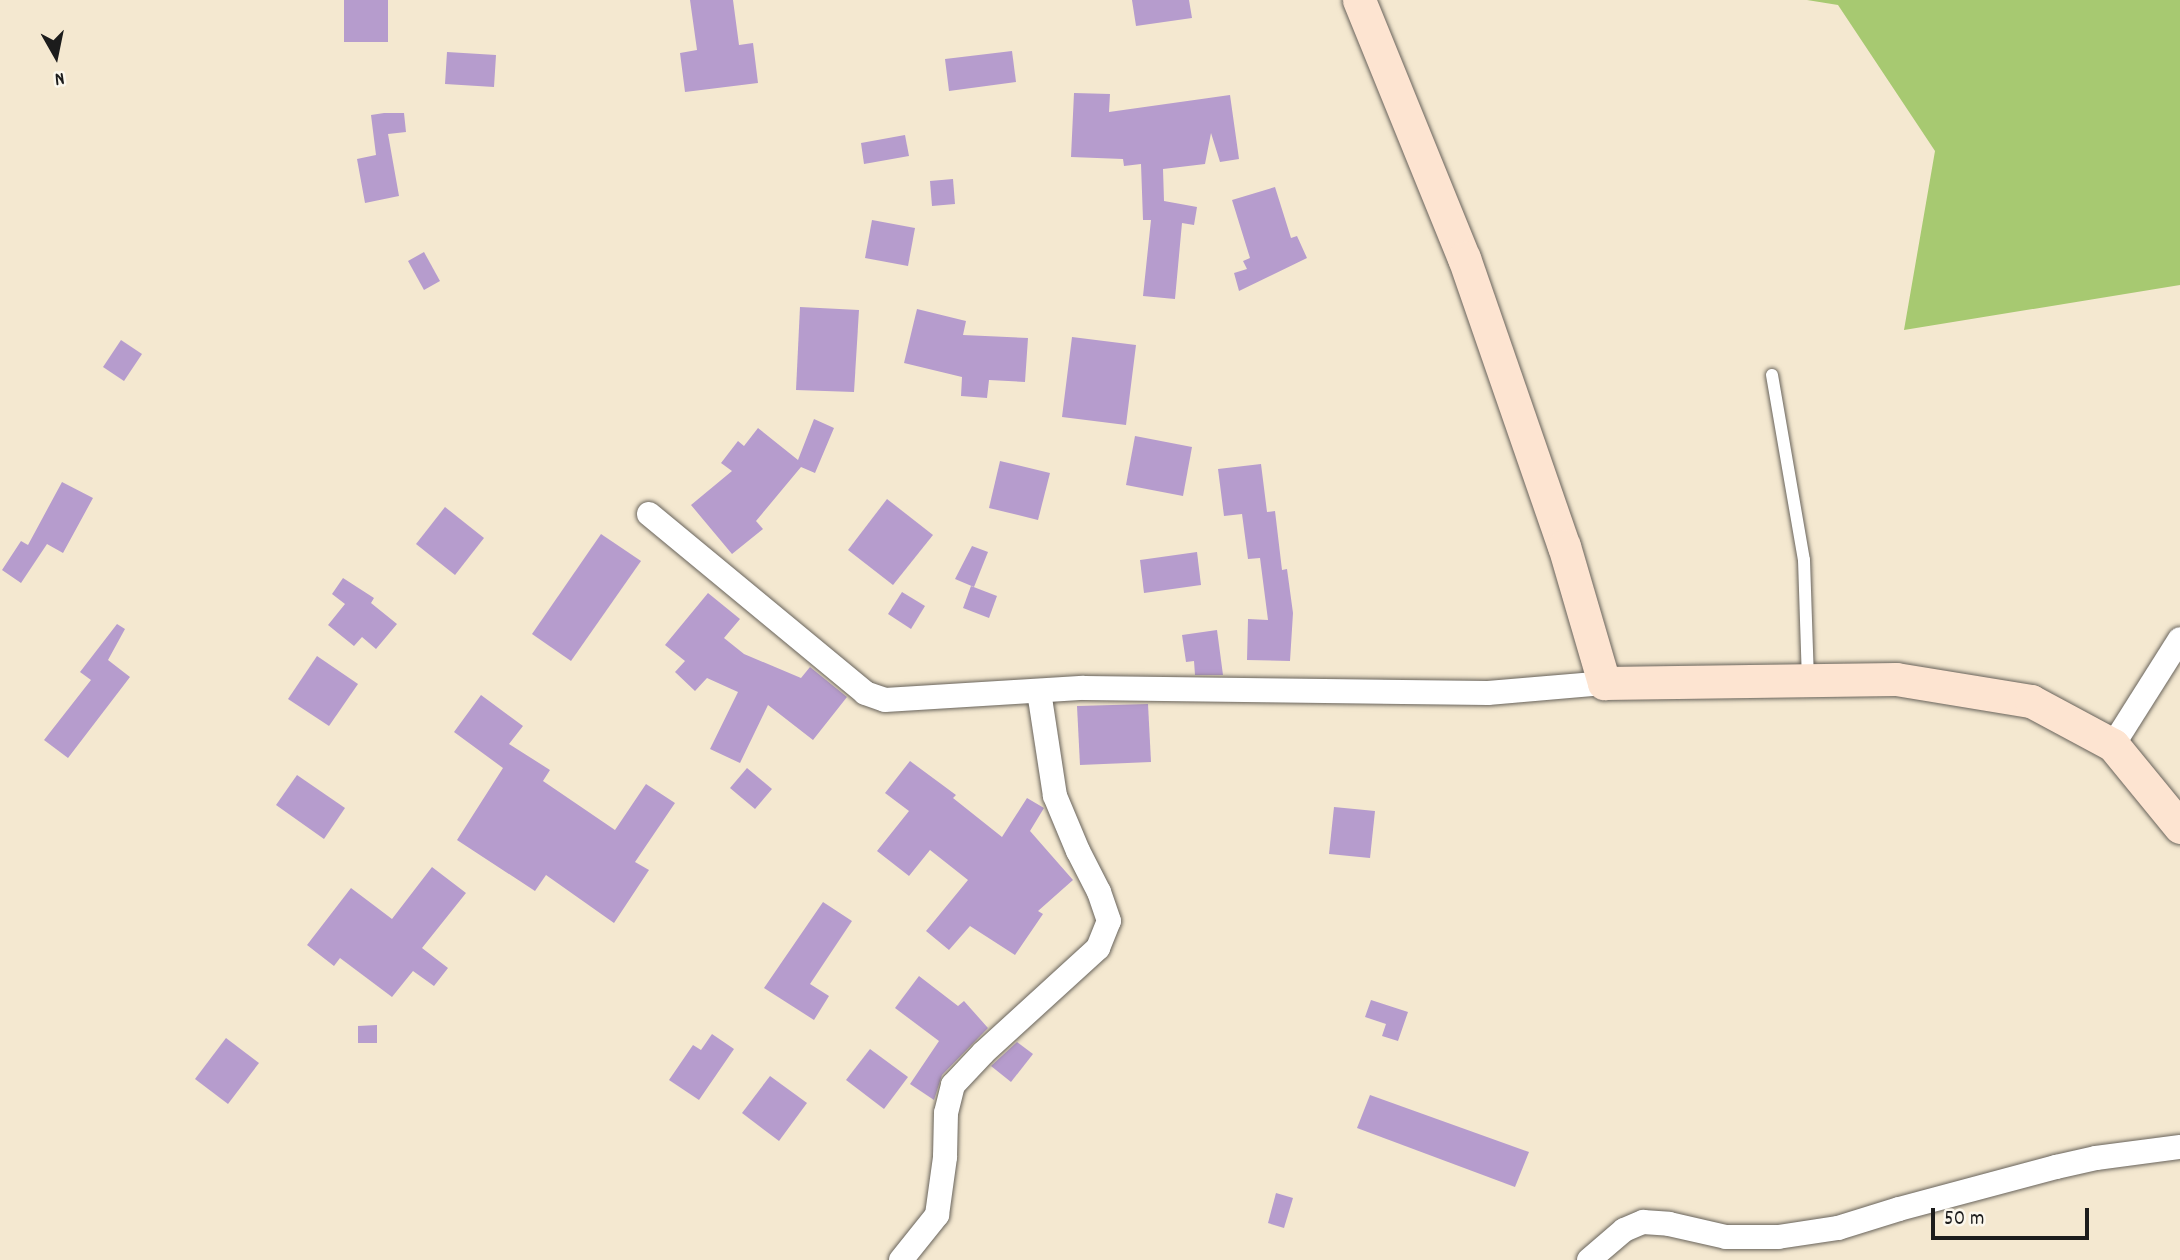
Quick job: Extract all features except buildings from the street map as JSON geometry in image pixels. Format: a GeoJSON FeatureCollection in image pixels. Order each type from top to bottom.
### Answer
{"type":"FeatureCollection","features":[{"type":"Feature","properties":{"kind":"street"},"geometry":{"type":"LineString","coordinates":[[1359,0],[1464,258],[1564,546],[1604,683]]}},
{"type":"Feature","properties":{"kind":"street"},"geometry":{"type":"LineString","coordinates":[[649,514],[865,693],[885,700],[920,700],[1084,688],[1488,693],[1604,683],[1896,679],[2031,701],[2113,745],[2180,828]]}},
{"type":"Feature","properties":{"kind":"street"},"geometry":{"type":"LineString","coordinates":[[2113,745],[2180,639]]}},
{"type":"Feature","properties":{"kind":"street"},"geometry":{"type":"LineString","coordinates":[[901,1260],[937,1215],[945,1157],[946,1113],[953,1085],[983,1053],[1098,948],[1109,921],[1099,892],[1055,796],[1039,691]]}},
{"type":"Feature","properties":{"kind":"street"},"geometry":{"type":"LineString","coordinates":[[1589,1260],[1624,1230],[1643,1222],[1669,1224],[1726,1237],[1778,1237],[1838,1228],[1899,1209],[2096,1158],[2180,1147]]}},
{"type":"Feature","properties":{"kind":"lane"},"geometry":{"type":"LineString","coordinates":[[1772,375],[1804,560],[1808,680]]}},
{"type":"Feature","properties":{"kind":"green space"},"geometry":{"type":"Polygon","coordinates":[[[1807,0],[2180,0],[2180,285],[1904,330],[1935,151],[1838,5],[1807,0]]]}}]}
